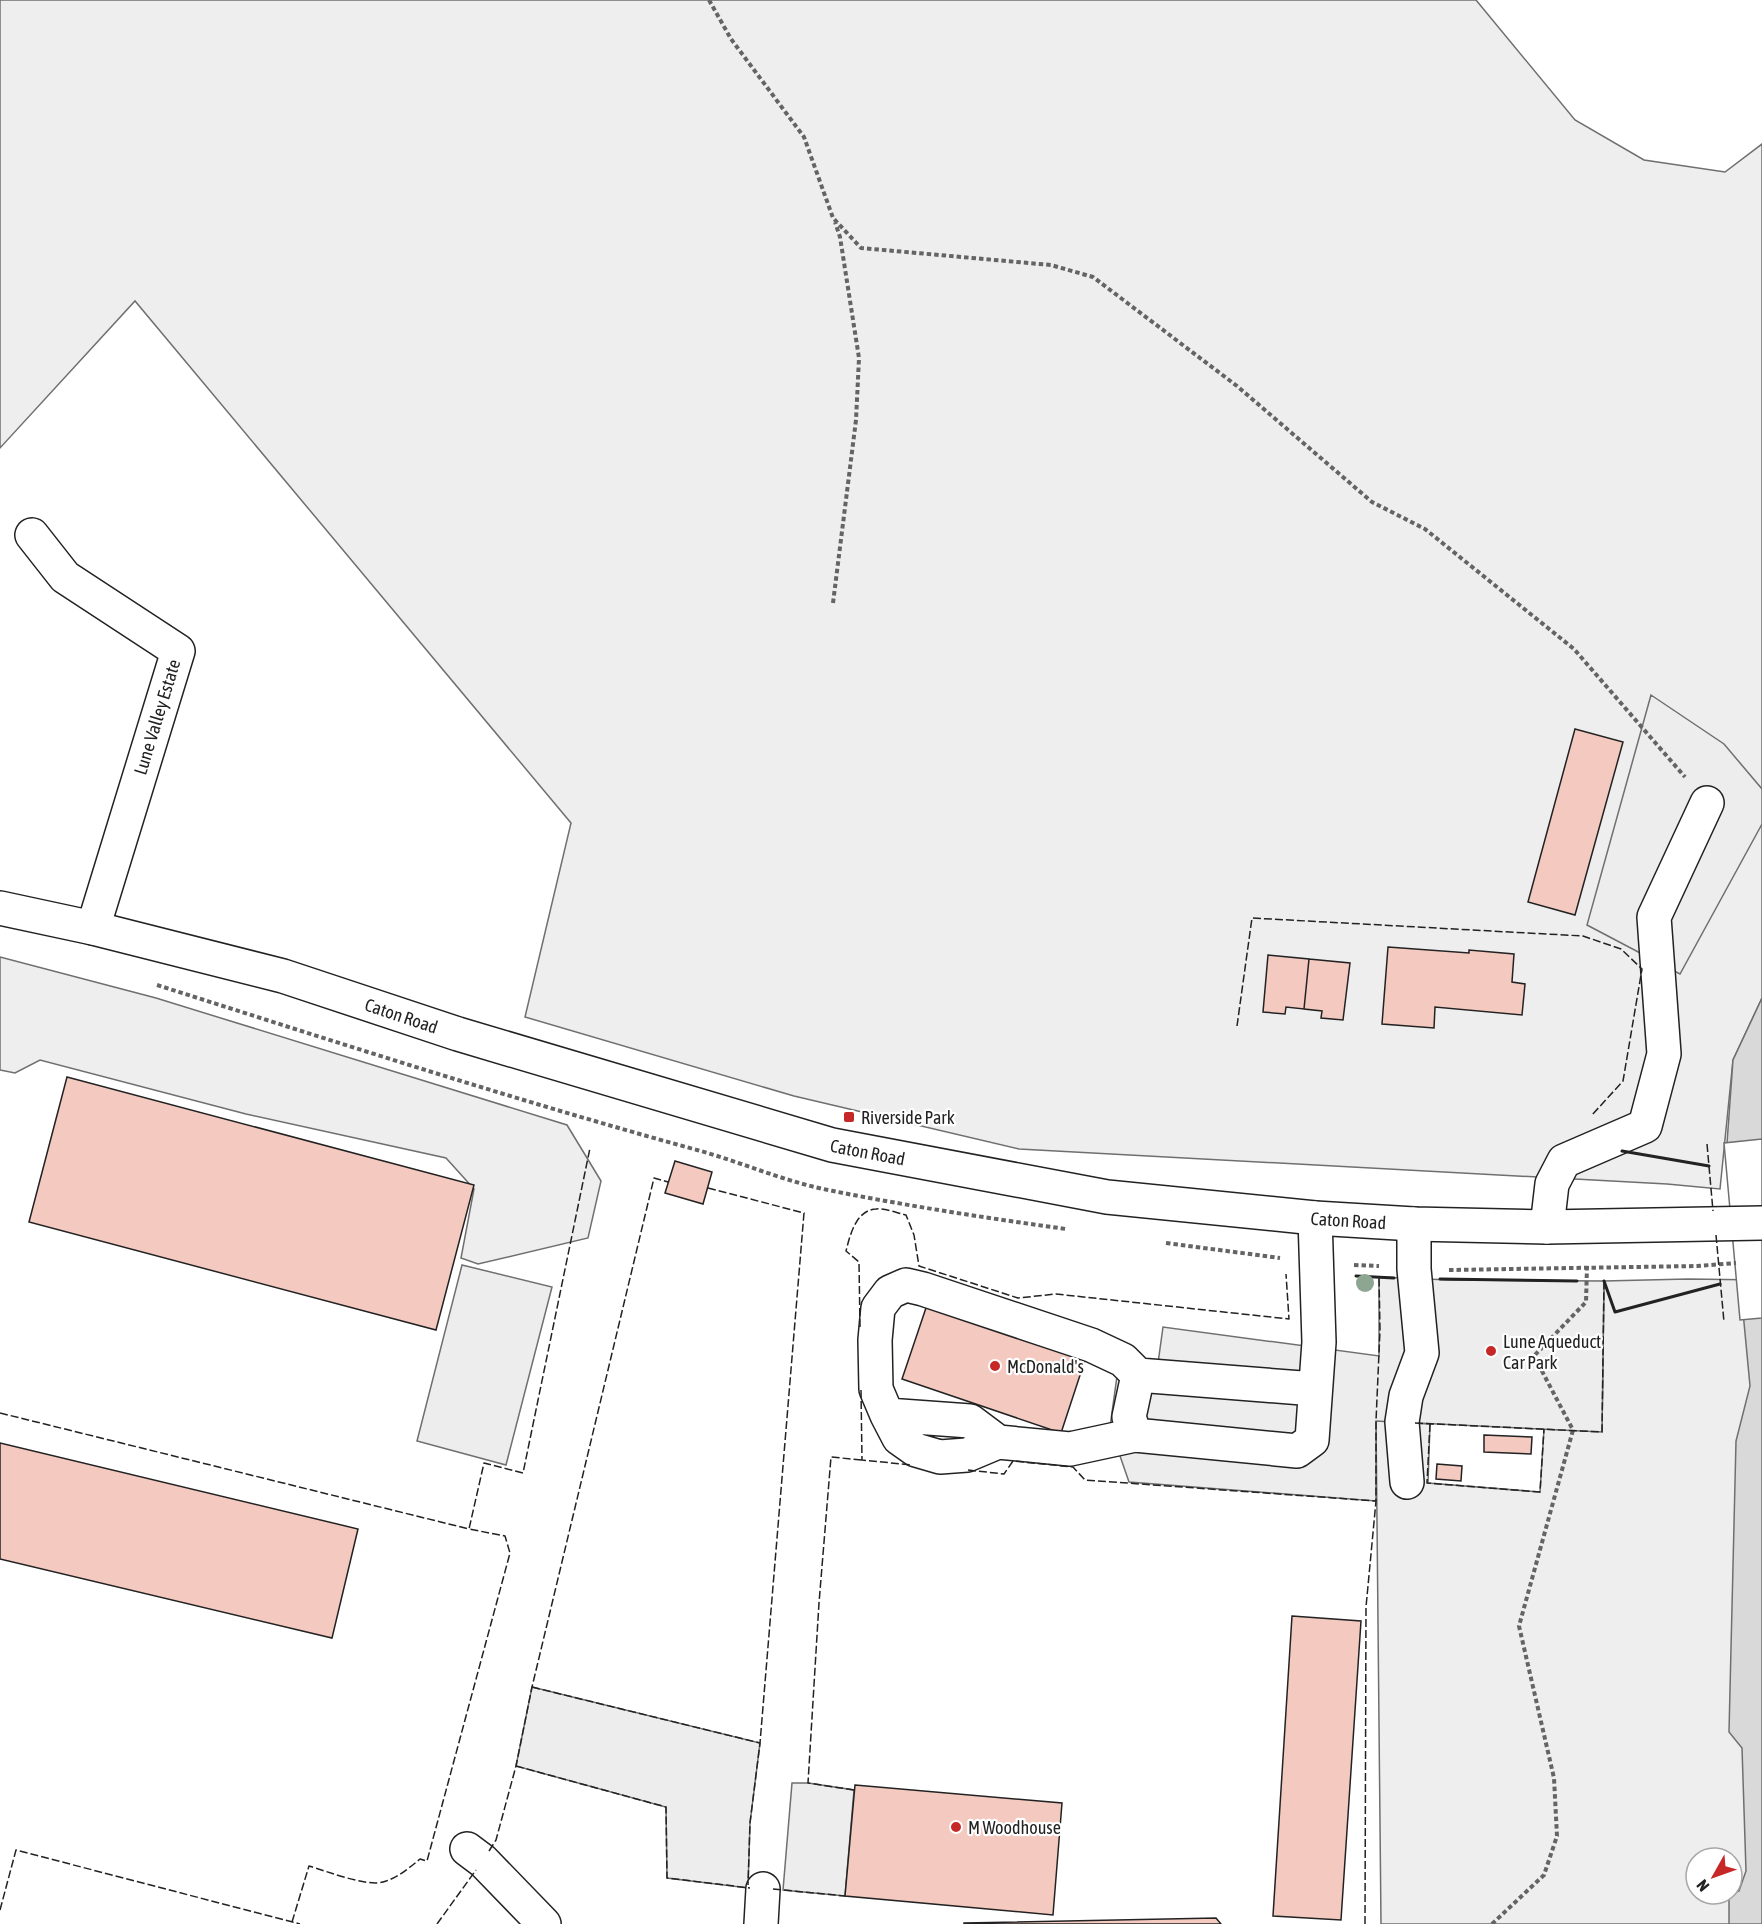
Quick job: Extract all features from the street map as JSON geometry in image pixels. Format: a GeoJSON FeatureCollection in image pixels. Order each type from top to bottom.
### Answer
{"type":"FeatureCollection","features":[{"type":"Feature","properties":{"kind":"main road","name":"Lune Valley Estate"},"geometry":{"type":"LineString","coordinates":[[32,535],[65,577],[178,651],[93,928]]}},
{"type":"Feature","properties":{"kind":"main road"},"geometry":{"type":"LineString","coordinates":[[1547,1227],[1552,1184],[1564,1161],[1645,1126],[1664,1054],[1653,917],[1707,803]]}},
{"type":"Feature","properties":{"kind":"main road","name":"Caton Road"},"geometry":{"type":"LineString","coordinates":[[0,908],[93,928],[283,976],[458,1034],[852,1150],[1107,1197],[1315,1218],[1414,1224],[1547,1227],[1762,1222]]}},
{"type":"Feature","properties":{"kind":"main road"},"geometry":{"type":"LineString","coordinates":[[1315,1218],[1319,1342],[1312,1440],[1297,1451],[1135,1435],[1070,1449],[998,1442],[970,1421],[888,1415],[876,1389],[875,1340],[878,1308],[890,1292],[906,1285],[923,1288],[1091,1345],[1123,1360],[1138,1375],[1315,1389]]}},
{"type":"Feature","properties":{"kind":"main road"},"geometry":{"type":"LineString","coordinates":[[1407,1482],[1402,1422],[1406,1396],[1422,1353],[1414,1269],[1414,1224]]}},
{"type":"Feature","properties":{"kind":"main road"},"geometry":{"type":"LineString","coordinates":[[1135,1435],[1129,1417],[1138,1375]]}},
{"type":"Feature","properties":{"kind":"main road"},"geometry":{"type":"LineString","coordinates":[[467,1849],[483,1861],[544,1924]]}},
{"type":"Feature","properties":{"kind":"main road"},"geometry":{"type":"LineString","coordinates":[[761,1924],[763,1889]]}},
{"type":"Feature","properties":{"kind":"path"},"geometry":{"type":"LineString","coordinates":[[709,0],[731,39],[804,137],[840,237],[859,358],[856,420],[833,603]]}},
{"type":"Feature","properties":{"kind":"path"},"geometry":{"type":"LineString","coordinates":[[833,218],[861,248],[1051,265],[1093,278],[1237,386],[1372,502],[1425,529],[1574,650],[1707,803]]}},
{"type":"Feature","properties":{"kind":"path"},"geometry":{"type":"LineString","coordinates":[[150,982],[517,1100],[735,1160],[826,1190],[871,1198]]}},
{"type":"Feature","properties":{"kind":"path"},"geometry":{"type":"LineString","coordinates":[[1492,1924],[1544,1875],[1557,1836],[1554,1778],[1519,1626],[1573,1430],[1534,1356],[1586,1302],[1588,1226]]}},
{"type":"Feature","properties":{"kind":"path"},"geometry":{"type":"LineString","coordinates":[[1445,1270],[1587,1269],[1697,1266],[1740,1262]]}},
{"type":"Feature","properties":{"kind":"path"},"geometry":{"type":"LineString","coordinates":[[1344,1265],[1384,1267]]}},
{"type":"Feature","properties":{"kind":"shaded area"},"geometry":{"type":"Polygon","coordinates":[[[0,0],[1476,0],[1575,120],[1644,160],[1725,172],[1762,144],[1762,998],[1733,1060],[1720,1189],[1667,1184],[1019,1149],[794,1096],[525,1017],[571,823],[135,301],[0,448],[0,0]]]}},
{"type":"Feature","properties":{"kind":"shaded area"},"geometry":{"type":"Polygon","coordinates":[[[1651,695],[1724,744],[1762,789],[1762,824],[1680,974],[1587,925],[1651,695]]]}},
{"type":"Feature","properties":{"kind":"shaded area"},"geometry":{"type":"Polygon","coordinates":[[[0,957],[156,998],[567,1125],[601,1181],[588,1238],[478,1264],[461,1258],[474,1189],[446,1158],[246,1114],[40,1060],[15,1073],[0,1070],[0,957]]]}},
{"type":"Feature","properties":{"kind":"shaded area"},"geometry":{"type":"Polygon","coordinates":[[[1762,998],[1762,1924],[1729,1924],[1729,1906],[1744,1906],[1746,1871],[1742,1748],[1729,1732],[1736,1441],[1750,1386],[1727,1143],[1733,1060],[1762,998]]]}},
{"type":"Feature","properties":{"kind":"shaded area"},"geometry":{"type":"Polygon","coordinates":[[[462,1265],[552,1287],[506,1465],[417,1441],[462,1265]]]}},
{"type":"Feature","properties":{"kind":"shaded area"},"geometry":{"type":"Polygon","coordinates":[[[1379,1277],[1604,1281],[1602,1432],[1376,1421],[1376,1501],[1129,1482],[1110,1427],[1118,1369],[1158,1363],[1163,1327],[1379,1356],[1379,1277]]]}},
{"type":"Feature","properties":{"kind":"shaded area"},"geometry":{"type":"Polygon","coordinates":[[[1762,1280],[1762,1924],[1381,1924],[1376,1421],[1430,1424],[1428,1483],[1540,1492],[1544,1429],[1602,1431],[1604,1281],[1762,1280]]]}},
{"type":"Feature","properties":{"kind":"shaded area"},"geometry":{"type":"Polygon","coordinates":[[[532,1687],[760,1743],[750,1823],[748,1888],[667,1878],[666,1807],[516,1766],[532,1687]]]}},
{"type":"Feature","properties":{"kind":"shaded area"},"geometry":{"type":"Polygon","coordinates":[[[792,1783],[854,1790],[845,1896],[783,1890],[792,1783]]]}},
{"type":"Feature","properties":{"kind":"pier"},"geometry":{"type":"Polygon","coordinates":[[[1762,1139],[1762,1318],[1740,1320],[1724,1143],[1762,1139]]]}},
{"type":"Feature","properties":{"kind":"building"},"geometry":{"type":"Polygon","coordinates":[[[1575,729],[1623,742],[1575,915],[1528,902],[1575,729]]]}},
{"type":"Feature","properties":{"kind":"building"},"geometry":{"type":"Polygon","coordinates":[[[1388,947],[1514,954],[1512,982],[1525,984],[1522,1015],[1435,1007],[1434,1028],[1382,1024],[1388,947]]]}},
{"type":"Feature","properties":{"kind":"building"},"geometry":{"type":"Polygon","coordinates":[[[1268,955],[1309,959],[1304,1009],[1286,1007],[1285,1014],[1263,1012],[1268,955]]]}},
{"type":"Feature","properties":{"kind":"building"},"geometry":{"type":"Polygon","coordinates":[[[1309,959],[1350,963],[1343,1020],[1321,1018],[1322,1011],[1304,1009],[1309,959]]]}},
{"type":"Feature","properties":{"kind":"building"},"geometry":{"type":"Polygon","coordinates":[[[67,1077],[474,1185],[436,1330],[29,1222],[67,1077]]]}},
{"type":"Feature","properties":{"kind":"building"},"geometry":{"type":"Polygon","coordinates":[[[675,1161],[712,1172],[703,1204],[665,1193],[675,1161]]]}},
{"type":"Feature","properties":{"kind":"building","name":"McDonald's"},"geometry":{"type":"Polygon","coordinates":[[[929,1299],[1087,1354],[1061,1433],[902,1379],[929,1299]]]}},
{"type":"Feature","properties":{"kind":"building"},"geometry":{"type":"Polygon","coordinates":[[[1484,1435],[1532,1437],[1531,1454],[1484,1452],[1484,1435]]]}},
{"type":"Feature","properties":{"kind":"building"},"geometry":{"type":"Polygon","coordinates":[[[0,1443],[358,1529],[332,1638],[0,1559],[0,1443]]]}},
{"type":"Feature","properties":{"kind":"building"},"geometry":{"type":"Polygon","coordinates":[[[1437,1464],[1462,1466],[1461,1481],[1436,1479],[1437,1464]]]}},
{"type":"Feature","properties":{"kind":"building"},"geometry":{"type":"Polygon","coordinates":[[[1292,1616],[1361,1621],[1341,1920],[1273,1916],[1292,1616]]]}},
{"type":"Feature","properties":{"kind":"building","name":"M Woodhouse"},"geometry":{"type":"Polygon","coordinates":[[[855,1785],[1062,1803],[1053,1915],[845,1896],[855,1785]]]}},
{"type":"Feature","properties":{"kind":"building"},"geometry":{"type":"Polygon","coordinates":[[[1216,1918],[1221,1924],[964,1924],[964,1923],[1216,1918]]]}},
{"type":"Feature","properties":{"kind":"fence"},"geometry":{"type":"LineString","coordinates":[[1237,1026],[1252,918],[1583,936],[1621,949],[1642,969],[1623,1081],[1592,1115]]}},
{"type":"Feature","properties":{"kind":"fence"},"geometry":{"type":"LineString","coordinates":[[1707,1144],[1713,1211]]}},
{"type":"Feature","properties":{"kind":"fence"},"geometry":{"type":"LineString","coordinates":[[0,1413],[469,1529],[484,1463],[523,1473],[590,1148]]}},
{"type":"Feature","properties":{"kind":"fence"},"geometry":{"type":"LineString","coordinates":[[489,1851],[496,1840],[516,1766],[532,1687],[654,1178],[668,1182]]}},
{"type":"Feature","properties":{"kind":"fence"},"geometry":{"type":"LineString","coordinates":[[708,1188],[804,1213],[760,1743],[750,1823],[748,1885]]}},
{"type":"Feature","properties":{"kind":"fence"},"geometry":{"type":"LineString","coordinates":[[860,1327],[859,1262],[846,1251],[855,1224],[863,1214],[876,1209],[906,1215],[914,1235],[919,1266],[1018,1298],[1056,1294],[1289,1319],[1286,1274]]}},
{"type":"Feature","properties":{"kind":"fence"},"geometry":{"type":"LineString","coordinates":[[1716,1235],[1724,1322]]}},
{"type":"Feature","properties":{"kind":"fence"},"geometry":{"type":"LineString","coordinates":[[1365,1924],[1366,1607],[1376,1501],[1379,1277]]}},
{"type":"Feature","properties":{"kind":"fence"},"geometry":{"type":"LineString","coordinates":[[1415,1423],[1602,1432],[1604,1281]]}},
{"type":"Feature","properties":{"kind":"fence"},"geometry":{"type":"LineString","coordinates":[[861,1390],[862,1460],[912,1465]]}},
{"type":"Feature","properties":{"kind":"fence"},"geometry":{"type":"LineString","coordinates":[[1430,1424],[1427,1483],[1540,1492],[1544,1429]]}},
{"type":"Feature","properties":{"kind":"fence"},"geometry":{"type":"LineString","coordinates":[[854,1790],[808,1783],[831,1457],[862,1460]]}},
{"type":"Feature","properties":{"kind":"fence"},"geometry":{"type":"LineString","coordinates":[[968,1470],[1004,1474],[1013,1461],[1073,1467],[1085,1480],[1376,1501]]}},
{"type":"Feature","properties":{"kind":"fence"},"geometry":{"type":"LineString","coordinates":[[292,1922],[309,1866],[336,1875],[376,1883],[398,1876],[420,1859],[427,1861],[510,1553],[505,1536],[469,1529]]}},
{"type":"Feature","properties":{"kind":"fence"},"geometry":{"type":"LineString","coordinates":[[532,1687],[760,1743]]}},
{"type":"Feature","properties":{"kind":"fence"},"geometry":{"type":"LineString","coordinates":[[516,1766],[666,1807],[667,1878],[750,1888]]}},
{"type":"Feature","properties":{"kind":"fence"},"geometry":{"type":"LineString","coordinates":[[0,1910],[16,1850],[300,1924]]}},
{"type":"Feature","properties":{"kind":"fence"},"geometry":{"type":"LineString","coordinates":[[437,1924],[476,1870]]}},
{"type":"Feature","properties":{"kind":"fence"},"geometry":{"type":"LineString","coordinates":[[773,1889],[845,1896]]}},
{"type":"Feature","properties":{"kind":"wall"},"geometry":{"type":"LineString","coordinates":[[1622,1151],[1709,1166]]}},
{"type":"Feature","properties":{"kind":"wall"},"geometry":{"type":"LineString","coordinates":[[1356,1276],[1394,1278]]}},
{"type":"Feature","properties":{"kind":"wall"},"geometry":{"type":"LineString","coordinates":[[1440,1279],[1577,1281]]}},
{"type":"Feature","properties":{"kind":"wall"},"geometry":{"type":"LineString","coordinates":[[1604,1281],[1615,1312],[1720,1284]]}},
{"type":"Feature","properties":{"kind":"place","name":"Riverside Park"},"geometry":{"type":"Point","coordinates":[849,1117]}},
{"type":"Feature","properties":{"kind":"place","name":"Lune Aqueduct Car Park"},"geometry":{"type":"Point","coordinates":[1491,1351]}},
{"type":"Feature","properties":{"kind":"place","name":"McDonald's"},"geometry":{"type":"Point","coordinates":[995,1366]}},
{"type":"Feature","properties":{"kind":"place","name":"M Woodhouse"},"geometry":{"type":"Point","coordinates":[956,1827]}}]}
